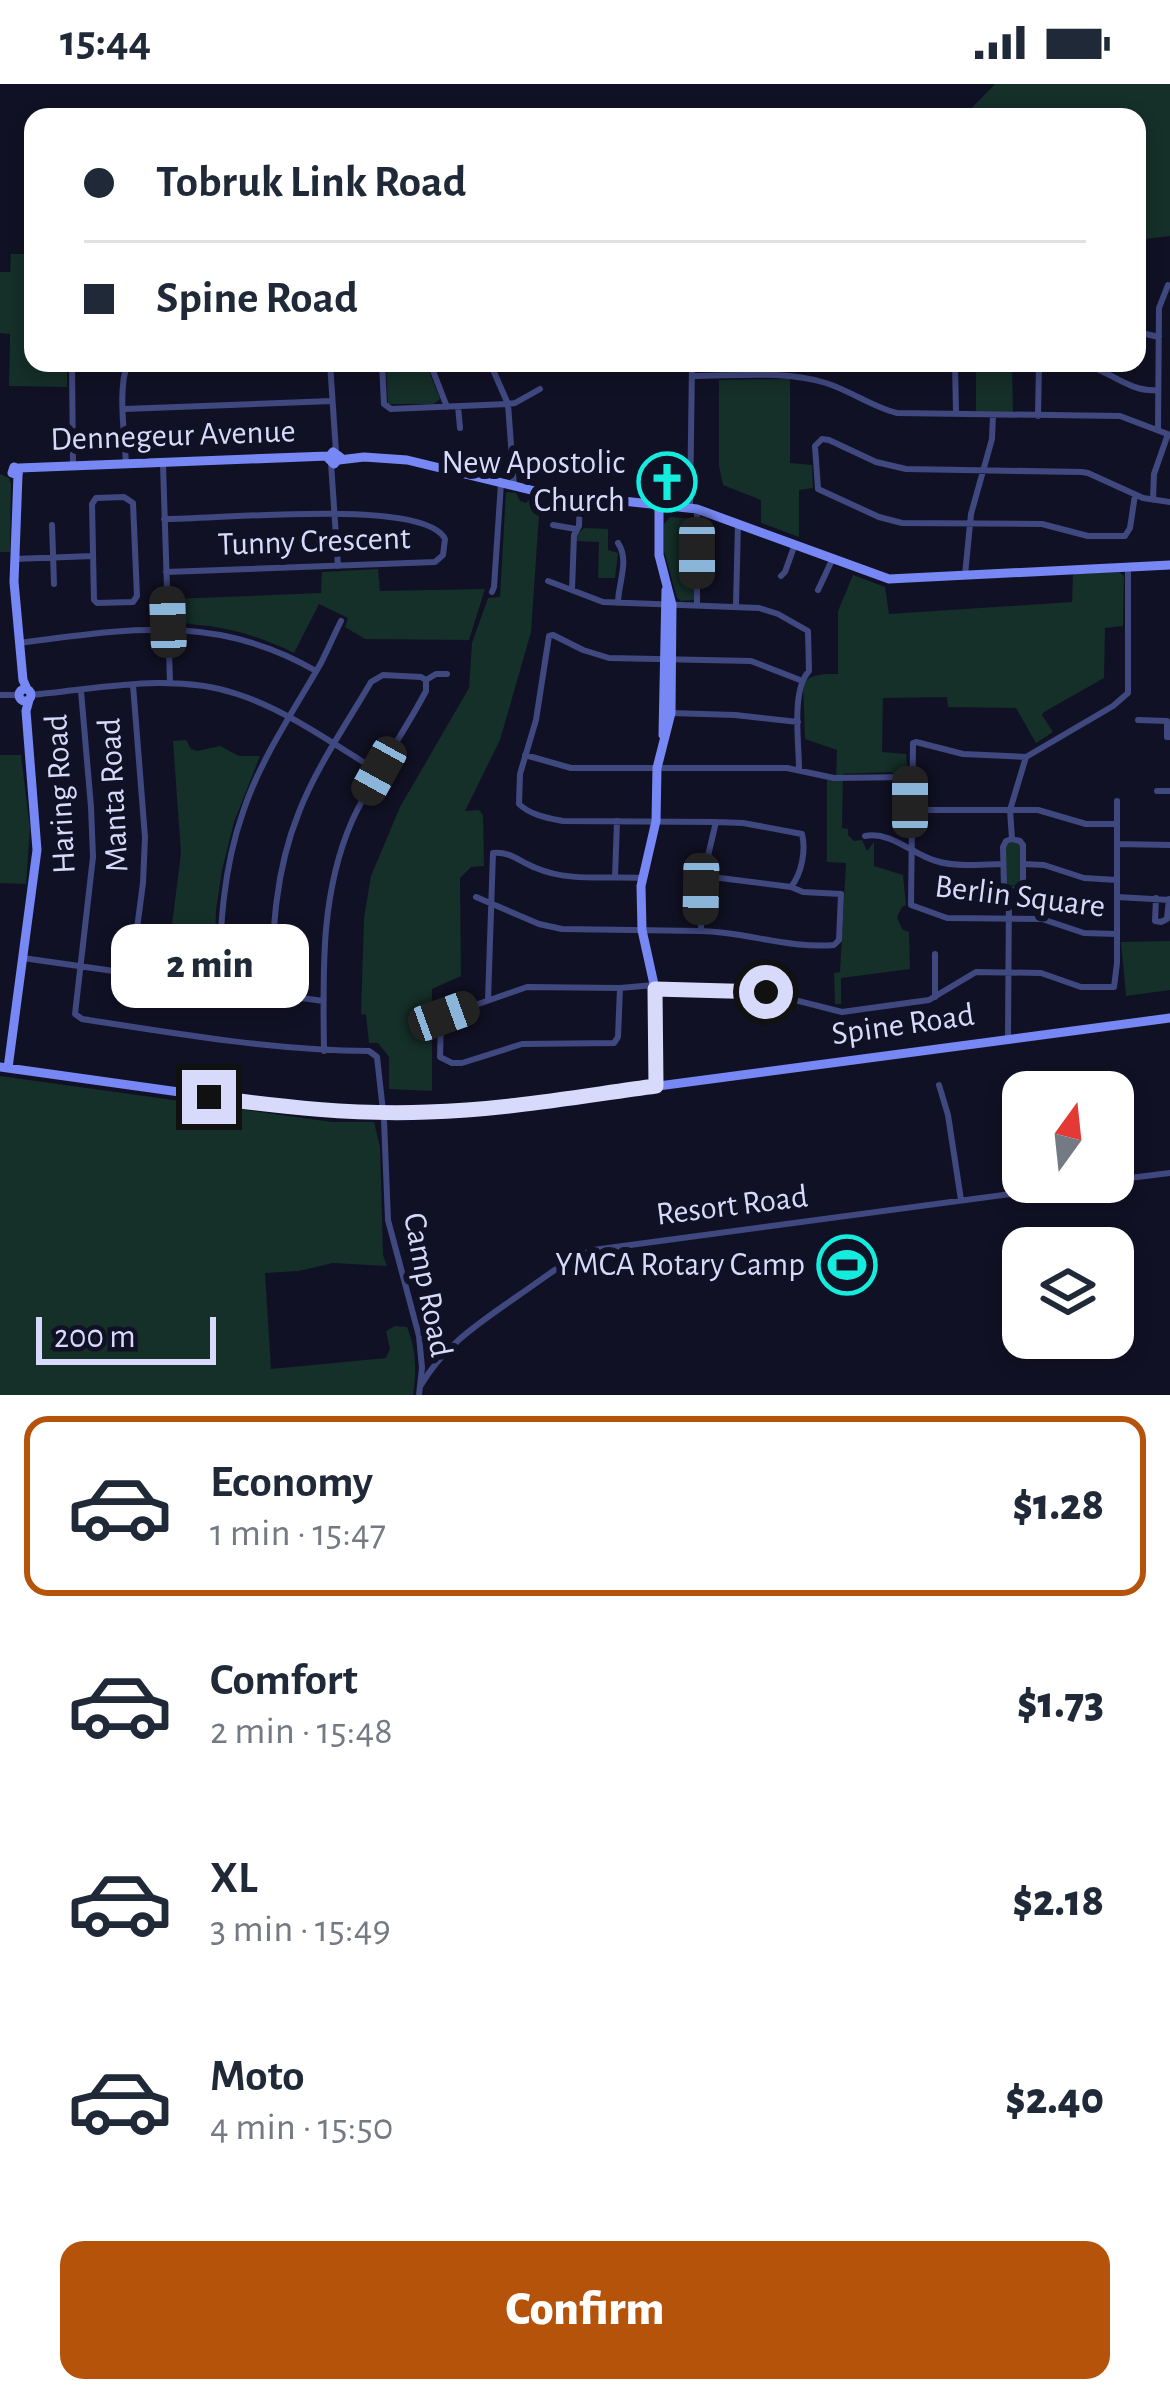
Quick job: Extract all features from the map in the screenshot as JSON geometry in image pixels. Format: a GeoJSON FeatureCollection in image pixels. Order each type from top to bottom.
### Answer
{"type":"FeatureCollection","features":[{"type":"Feature","properties":{"kind":"street"},"geometry":{"type":"LineString","coordinates":[[1158,430],[1160,300],[1168,285]]}},
{"type":"Feature","properties":{"kind":"street"},"geometry":{"type":"LineString","coordinates":[[1146,334],[1159,337]]}},
{"type":"Feature","properties":{"kind":"street"},"geometry":{"type":"LineString","coordinates":[[72,372],[73,467]]}},
{"type":"Feature","properties":{"kind":"street"},"geometry":{"type":"LineString","coordinates":[[124,372],[126,465]]}},
{"type":"Feature","properties":{"kind":"street"},"geometry":{"type":"LineString","coordinates":[[330,372],[338,566]]}},
{"type":"Feature","properties":{"kind":"street"},"geometry":{"type":"LineString","coordinates":[[382,372],[387,408],[508,404],[540,389]]}},
{"type":"Feature","properties":{"kind":"street"},"geometry":{"type":"LineString","coordinates":[[433,372],[447,407]]}},
{"type":"Feature","properties":{"kind":"street"},"geometry":{"type":"LineString","coordinates":[[494,372],[508,404],[514,486]]}},
{"type":"Feature","properties":{"kind":"street"},"geometry":{"type":"LineString","coordinates":[[692,372],[697,605]]}},
{"type":"Feature","properties":{"kind":"street"},"geometry":{"type":"LineString","coordinates":[[806,372],[806,378]]}},
{"type":"Feature","properties":{"kind":"street"},"geometry":{"type":"LineString","coordinates":[[955,372],[956,415]]}},
{"type":"Feature","properties":{"kind":"street"},"geometry":{"type":"LineString","coordinates":[[1038,416],[1039,372]]}},
{"type":"Feature","properties":{"kind":"street"},"geometry":{"type":"LineString","coordinates":[[1107,372],[1130,385],[1158,389]]}},
{"type":"Feature","properties":{"kind":"street"},"geometry":{"type":"LineString","coordinates":[[692,376],[806,378],[886,411],[912,415],[1120,416],[1169,434],[1154,473],[1153,500]]}},
{"type":"Feature","properties":{"kind":"street"},"geometry":{"type":"LineString","coordinates":[[124,409],[332,401]]}},
{"type":"Feature","properties":{"kind":"street"},"geometry":{"type":"LineString","coordinates":[[458,406],[460,428]]}},
{"type":"Feature","properties":{"kind":"street"},"geometry":{"type":"LineString","coordinates":[[965,574],[969,524],[993,415]]}},
{"type":"Feature","properties":{"kind":"street"},"geometry":{"type":"LineString","coordinates":[[1135,495],[1125,536],[1088,536],[1042,524],[888,520],[823,493],[816,485],[815,446],[829,440],[897,468],[1082,472],[1135,495],[1170,502]]}},
{"type":"Feature","properties":{"kind":"street","name":"Dennegeur Avenue"},"geometry":{"type":"LineString","coordinates":[[16,473],[126,465],[407,460],[514,486],[693,509],[890,579],[1170,565]]}},
{"type":"Feature","properties":{"kind":"street"},"geometry":{"type":"LineString","coordinates":[[163,464],[170,683]]}},
{"type":"Feature","properties":{"kind":"street"},"geometry":{"type":"LineString","coordinates":[[4,1068],[37,850],[15,559],[16,473]]}},
{"type":"Feature","properties":{"kind":"street"},"geometry":{"type":"LineString","coordinates":[[491,592],[501,483]]}},
{"type":"Feature","properties":{"kind":"street"},"geometry":{"type":"LineString","coordinates":[[572,590],[580,496]]}},
{"type":"Feature","properties":{"kind":"street"},"geometry":{"type":"LineString","coordinates":[[130,498],[135,600],[95,602],[93,556],[93,501],[130,498]]}},
{"type":"Feature","properties":{"kind":"street"},"geometry":{"type":"LineString","coordinates":[[659,506],[658,549],[668,605],[664,740]]}},
{"type":"Feature","properties":{"kind":"street","name":"Tunny Crescent"},"geometry":{"type":"LineString","coordinates":[[164,519],[365,514],[423,523],[438,529],[446,539],[443,555],[435,562],[166,572]]}},
{"type":"Feature","properties":{"kind":"street"},"geometry":{"type":"LineString","coordinates":[[736,605],[738,523]]}},
{"type":"Feature","properties":{"kind":"street"},"geometry":{"type":"LineString","coordinates":[[52,525],[54,584]]}},
{"type":"Feature","properties":{"kind":"street"},"geometry":{"type":"LineString","coordinates":[[553,525],[576,529]]}},
{"type":"Feature","properties":{"kind":"street"},"geometry":{"type":"LineString","coordinates":[[618,543],[624,561],[618,604]]}},
{"type":"Feature","properties":{"kind":"street"},"geometry":{"type":"LineString","coordinates":[[781,576],[795,544]]}},
{"type":"Feature","properties":{"kind":"street"},"geometry":{"type":"LineString","coordinates":[[15,559],[93,556]]}},
{"type":"Feature","properties":{"kind":"street"},"geometry":{"type":"LineString","coordinates":[[818,590],[832,558]]}},
{"type":"Feature","properties":{"kind":"street"},"geometry":{"type":"LineString","coordinates":[[1012,839],[1010,810],[1025,757],[1127,695],[1128,566]]}},
{"type":"Feature","properties":{"kind":"street"},"geometry":{"type":"LineString","coordinates":[[548,581],[618,604],[759,608],[808,631],[809,671],[800,680],[799,769]]}},
{"type":"Feature","properties":{"kind":"street"},"geometry":{"type":"LineString","coordinates":[[218,986],[222,904],[234,841],[253,785],[341,621]]}},
{"type":"Feature","properties":{"kind":"street"},"geometry":{"type":"LineString","coordinates":[[20,643],[168,629],[205,631],[245,639],[316,671]]}},
{"type":"Feature","properties":{"kind":"street"},"geometry":{"type":"LineString","coordinates":[[791,886],[801,863],[802,833],[743,823],[563,821],[519,804],[520,773],[536,720],[547,638],[553,635],[609,658],[751,661],[800,680]]}},
{"type":"Feature","properties":{"kind":"street"},"geometry":{"type":"LineString","coordinates":[[656,1086],[655,987],[642,930],[641,878],[656,821],[657,768],[671,713],[667,659]]}},
{"type":"Feature","properties":{"kind":"street"},"geometry":{"type":"LineString","coordinates":[[426,680],[447,674]]}},
{"type":"Feature","properties":{"kind":"street"},"geometry":{"type":"LineString","coordinates":[[272,994],[279,880],[299,811],[374,679],[383,675],[426,680]]}},
{"type":"Feature","properties":{"kind":"street"},"geometry":{"type":"LineString","coordinates":[[324,1051],[325,928],[333,879],[351,823],[422,698],[426,680]]}},
{"type":"Feature","properties":{"kind":"street"},"geometry":{"type":"LineString","coordinates":[[0,695],[197,685],[237,694],[289,717],[379,771]]}},
{"type":"Feature","properties":{"kind":"street","name":"Manta Road"},"geometry":{"type":"LineString","coordinates":[[131,974],[145,838],[133,686]]}},
{"type":"Feature","properties":{"kind":"street","name":"Haring Road"},"geometry":{"type":"LineString","coordinates":[[81,691],[93,857],[74,1011],[82,1019],[324,1051]]}},
{"type":"Feature","properties":{"kind":"street"},"geometry":{"type":"LineString","coordinates":[[671,713],[799,722]]}},
{"type":"Feature","properties":{"kind":"street"},"geometry":{"type":"LineString","coordinates":[[1138,720],[1167,721],[1168,737]]}},
{"type":"Feature","properties":{"kind":"street","name":"Berlin Square"},"geometry":{"type":"LineString","coordinates":[[1025,757],[963,754],[912,744],[911,905],[947,918],[1042,919],[1084,933],[1117,934],[1117,801]]}},
{"type":"Feature","properties":{"kind":"street"},"geometry":{"type":"LineString","coordinates":[[525,755],[571,767],[799,769],[834,778],[910,777]]}},
{"type":"Feature","properties":{"kind":"street"},"geometry":{"type":"LineString","coordinates":[[1157,791],[1170,791]]}},
{"type":"Feature","properties":{"kind":"street"},"geometry":{"type":"LineString","coordinates":[[910,810],[1038,810],[1086,824],[1117,824]]}},
{"type":"Feature","properties":{"kind":"street"},"geometry":{"type":"LineString","coordinates":[[615,877],[617,820]]}},
{"type":"Feature","properties":{"kind":"street"},"geometry":{"type":"LineString","coordinates":[[701,931],[704,876],[716,822]]}},
{"type":"Feature","properties":{"kind":"street"},"geometry":{"type":"LineString","coordinates":[[866,836],[883,836],[942,863],[1003,864]]}},
{"type":"Feature","properties":{"kind":"street"},"geometry":{"type":"LineString","coordinates":[[1010,890],[1004,886],[1003,864],[1004,845],[1012,839]]}},
{"type":"Feature","properties":{"kind":"street"},"geometry":{"type":"LineString","coordinates":[[1010,890],[1022,886],[1023,864],[1023,845],[1012,839]]}},
{"type":"Feature","properties":{"kind":"street"},"geometry":{"type":"LineString","coordinates":[[1117,844],[1170,845]]}},
{"type":"Feature","properties":{"kind":"street"},"geometry":{"type":"LineString","coordinates":[[488,1000],[493,853],[509,854],[555,874],[641,878]]}},
{"type":"Feature","properties":{"kind":"street"},"geometry":{"type":"LineString","coordinates":[[1023,864],[1117,880]]}},
{"type":"Feature","properties":{"kind":"street"},"geometry":{"type":"LineString","coordinates":[[476,897],[538,924],[562,929],[701,931],[812,946],[837,944],[842,894],[704,876]]}},
{"type":"Feature","properties":{"kind":"street"},"geometry":{"type":"LineString","coordinates":[[1008,1038],[1010,890]]}},
{"type":"Feature","properties":{"kind":"street"},"geometry":{"type":"LineString","coordinates":[[1117,897],[1156,898],[1169,900],[1167,919],[1161,922],[1155,921],[1156,898]]}},
{"type":"Feature","properties":{"kind":"street"},"geometry":{"type":"LineString","coordinates":[[620,988],[614,1042],[522,1044],[462,1063],[440,1058],[441,1018],[527,987],[655,987],[760,991],[842,1012],[935,997],[973,973],[1041,973],[1085,987],[1114,987],[1117,934]]}},
{"type":"Feature","properties":{"kind":"street"},"geometry":{"type":"LineString","coordinates":[[935,954],[935,997]]}},
{"type":"Feature","properties":{"kind":"street"},"geometry":{"type":"LineString","coordinates":[[23,958],[323,1001]]}},
{"type":"Feature","properties":{"kind":"street","name":"Spine Road"},"geometry":{"type":"LineString","coordinates":[[4,1068],[293,1108],[382,1113],[472,1109],[1170,1018]]}},
{"type":"Feature","properties":{"kind":"street","name":"Camp Road"},"geometry":{"type":"LineString","coordinates":[[324,1051],[369,1051],[377,1057],[390,1234],[421,1348],[419,1392]]}},
{"type":"Feature","properties":{"kind":"street"},"geometry":{"type":"LineString","coordinates":[[939,1085],[961,1200]]}},
{"type":"Feature","properties":{"kind":"street"},"geometry":{"type":"LineString","coordinates":[[1134,1177],[1170,1173]]}},
{"type":"Feature","properties":{"kind":"street","name":"Resort Road"},"geometry":{"type":"LineString","coordinates":[[419,1392],[442,1354],[471,1328],[576,1256],[592,1250],[1002,1195]]}},
{"type":"Feature","properties":{"kind":"street"},"geometry":{"type":"LineString","coordinates":[[421,1348],[428,1357],[442,1354]]}},
{"type":"Feature","properties":{"kind":"green space"},"geometry":{"type":"Polygon","coordinates":[[[995,84],[1170,84],[1170,236],[1146,239],[1146,108],[972,108],[995,84]]]}},
{"type":"Feature","properties":{"kind":"green space"},"geometry":{"type":"Polygon","coordinates":[[[11,254],[24,254],[24,372],[67,372],[67,387],[9,386],[10,334],[0,333],[0,272],[10,272],[11,254]]]}},
{"type":"Feature","properties":{"kind":"green space"},"geometry":{"type":"Polygon","coordinates":[[[386,372],[429,372],[440,399],[433,404],[388,404],[386,372]]]}},
{"type":"Feature","properties":{"kind":"green space"},"geometry":{"type":"Polygon","coordinates":[[[976,372],[1012,372],[1013,412],[976,412],[976,372]]]}},
{"type":"Feature","properties":{"kind":"green space"},"geometry":{"type":"Polygon","coordinates":[[[790,379],[790,463],[812,465],[813,488],[799,490],[799,537],[761,523],[761,500],[723,485],[719,466],[719,380],[790,379]]]}},
{"type":"Feature","properties":{"kind":"green space"},"geometry":{"type":"Polygon","coordinates":[[[0,474],[11,484],[10,552],[0,552],[0,474]]]}},
{"type":"Feature","properties":{"kind":"green space"},"geometry":{"type":"Polygon","coordinates":[[[506,492],[516,493],[526,503],[531,498],[540,500],[531,632],[500,740],[465,811],[479,810],[483,815],[484,866],[471,867],[460,878],[461,976],[432,989],[432,1091],[389,1089],[389,1057],[378,1043],[369,1043],[366,1015],[361,1014],[364,918],[371,876],[400,807],[469,688],[472,643],[488,598],[500,597],[506,492]]]}},
{"type":"Feature","properties":{"kind":"green space"},"geometry":{"type":"Polygon","coordinates":[[[670,517],[695,519],[694,600],[677,598],[664,551],[664,524],[670,517]]]}},
{"type":"Feature","properties":{"kind":"green space"},"geometry":{"type":"Polygon","coordinates":[[[584,528],[608,529],[608,550],[618,553],[615,578],[598,578],[599,542],[576,541],[584,528]]]}},
{"type":"Feature","properties":{"kind":"green space"},"geometry":{"type":"Polygon","coordinates":[[[378,569],[380,591],[485,589],[469,640],[365,639],[345,627],[348,618],[319,604],[294,653],[253,636],[185,623],[174,616],[173,599],[321,593],[322,572],[378,569]]]}},
{"type":"Feature","properties":{"kind":"green space"},"geometry":{"type":"Polygon","coordinates":[[[1119,572],[1124,576],[1123,626],[1105,628],[1104,678],[1044,712],[1053,732],[1036,743],[1016,708],[948,707],[947,697],[883,698],[882,752],[906,754],[908,773],[843,774],[842,828],[848,829],[854,841],[862,840],[867,851],[874,842],[874,866],[903,875],[906,905],[897,917],[909,932],[910,969],[841,978],[841,1004],[835,1004],[846,863],[827,862],[827,780],[836,779],[837,750],[805,739],[803,683],[815,676],[838,674],[838,611],[853,575],[885,587],[889,614],[1072,602],[1073,574],[1119,572]]]}},
{"type":"Feature","properties":{"kind":"green space"},"geometry":{"type":"Polygon","coordinates":[[[186,740],[197,751],[220,746],[239,756],[260,756],[234,822],[222,870],[214,976],[205,980],[166,973],[181,853],[173,741],[186,740]]]}},
{"type":"Feature","properties":{"kind":"green space"},"geometry":{"type":"Polygon","coordinates":[[[0,755],[21,755],[30,828],[26,884],[0,883],[0,755]]]}},
{"type":"Feature","properties":{"kind":"green space"},"geometry":{"type":"Polygon","coordinates":[[[1020,843],[1020,886],[1006,885],[1006,844],[1020,843]]]}},
{"type":"Feature","properties":{"kind":"green space"},"geometry":{"type":"Polygon","coordinates":[[[1170,941],[1170,990],[1126,996],[1121,942],[1170,941]]]}},
{"type":"Feature","properties":{"kind":"green space"},"geometry":{"type":"Polygon","coordinates":[[[0,1076],[332,1122],[374,1122],[380,1147],[387,1266],[333,1263],[265,1273],[271,1369],[386,1358],[390,1349],[386,1331],[407,1327],[415,1360],[413,1395],[0,1395],[0,1076]]]}},
{"type":"Feature","properties":{"kind":"place","name":"New Apostolic Church"},"geometry":{"type":"Point","coordinates":[667,482]}},
{"type":"Feature","properties":{"kind":"place","name":"YMCA Rotary Camp"},"geometry":{"type":"Point","coordinates":[847,1265]}},
{"type":"Feature","properties":{"kind":"route"},"geometry":{"type":"LineString","coordinates":[[209,1097],[325,1111],[427,1112],[656,1086],[655,989],[766,992]]}}]}
